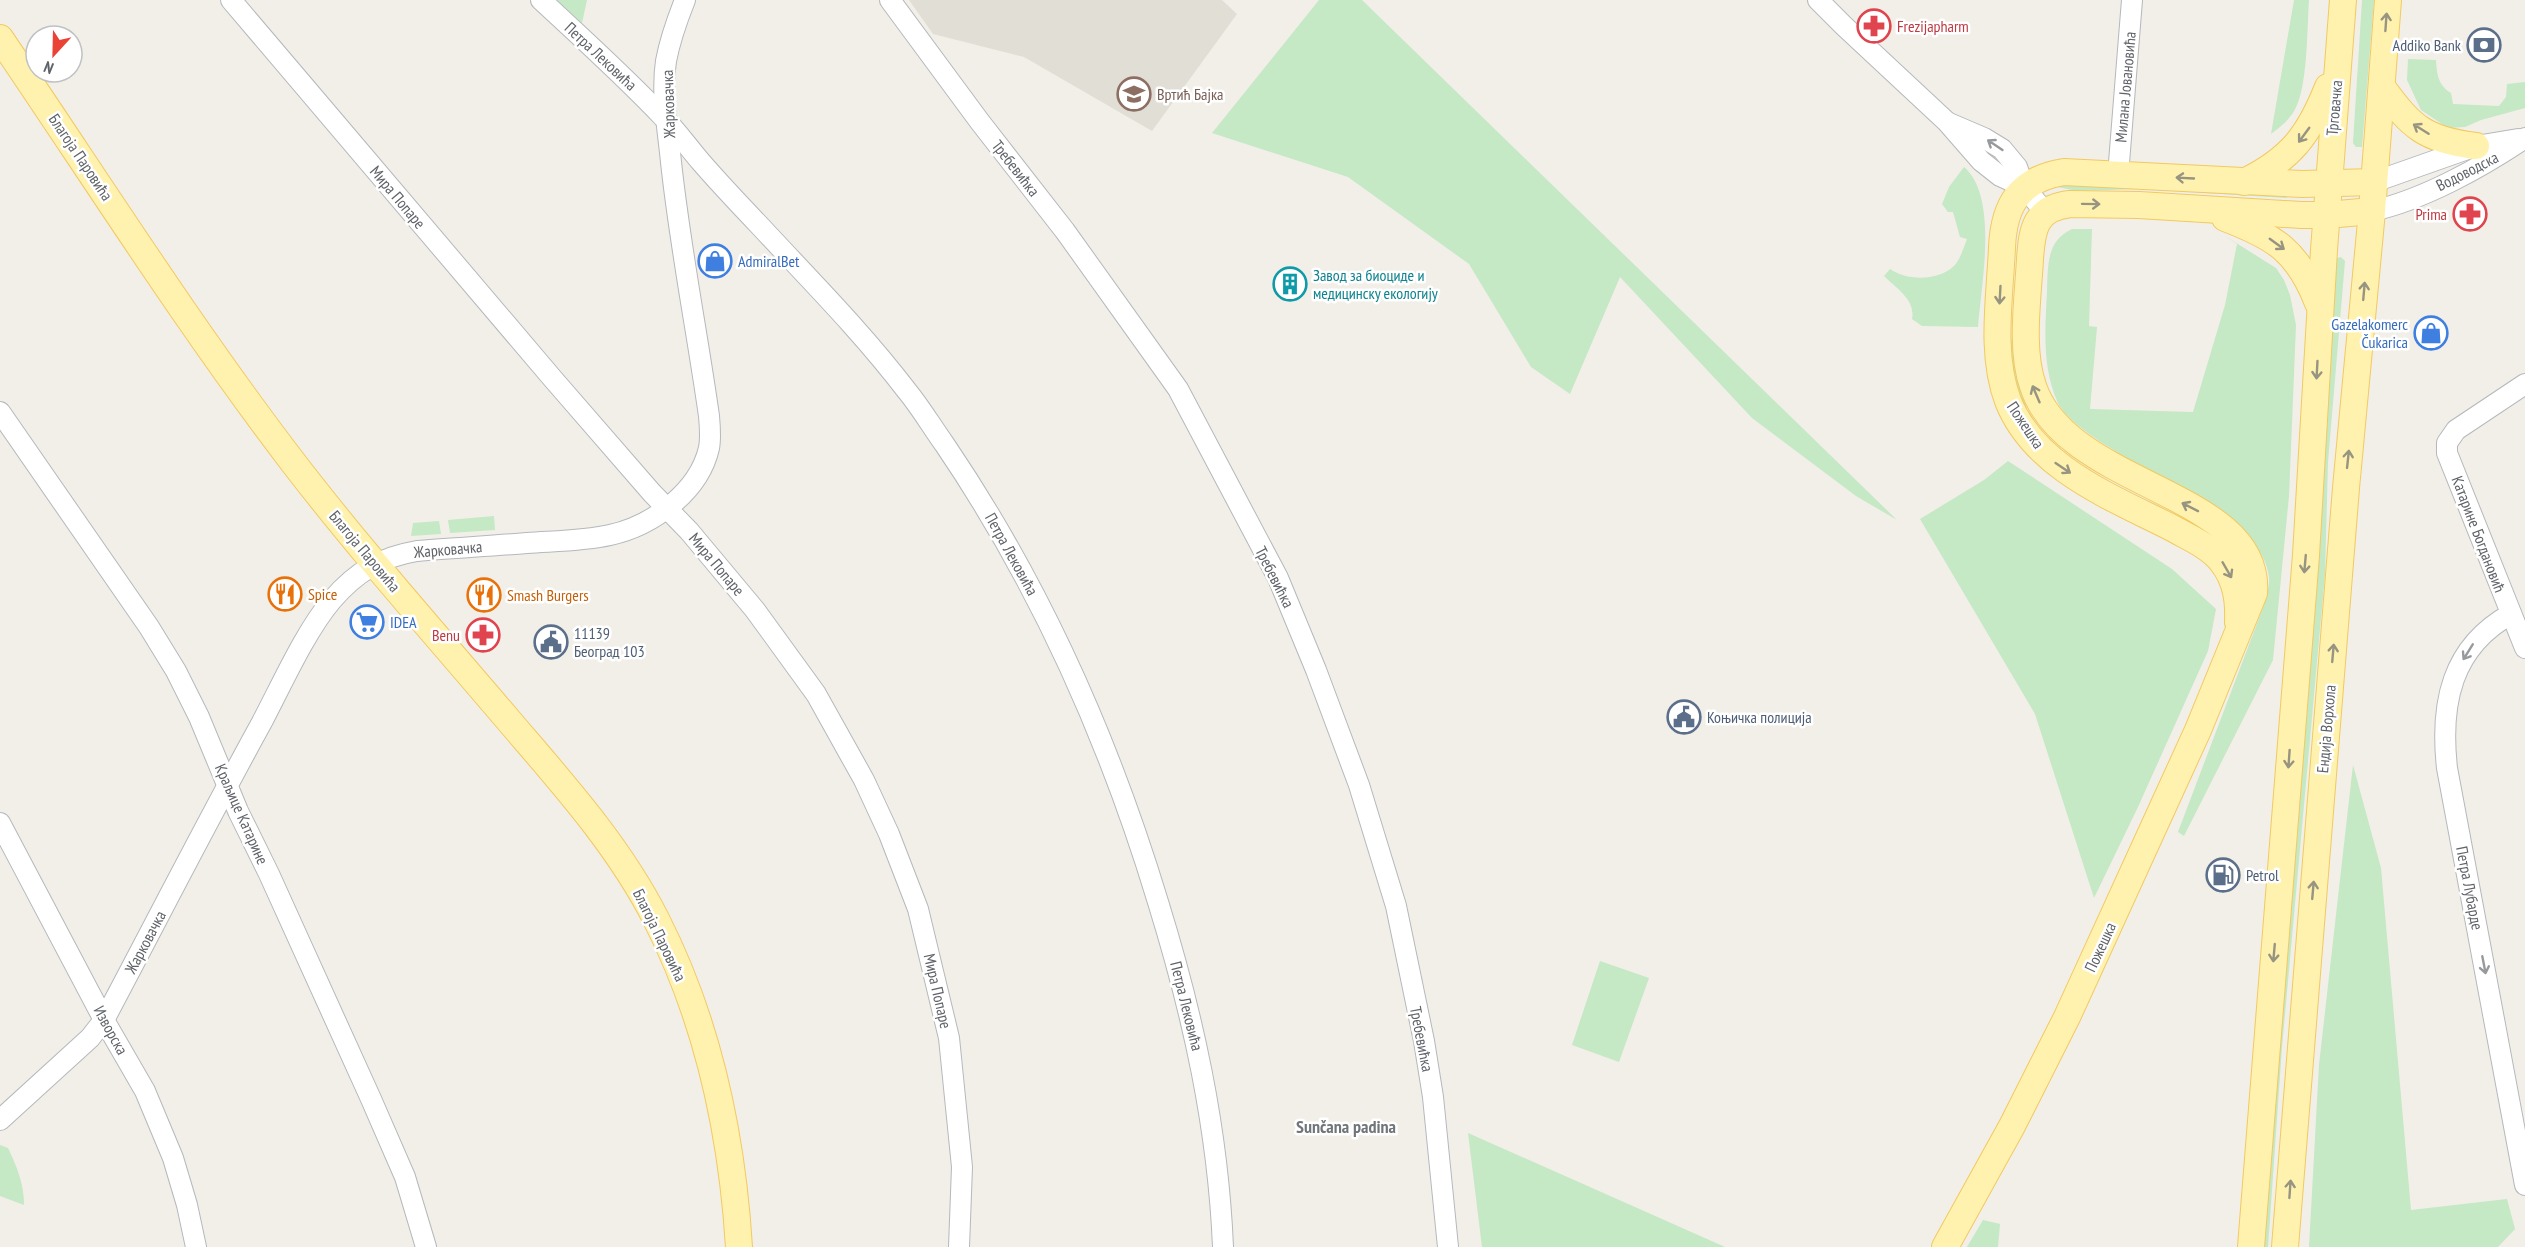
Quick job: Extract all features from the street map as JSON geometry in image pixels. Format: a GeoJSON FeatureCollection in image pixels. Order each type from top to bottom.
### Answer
{"type":"FeatureCollection","features":[{"type":"Feature","properties":{"kind":"main road","name":"Трговачка"},"geometry":{"type":"LineString","coordinates":[[2326,215],[2343,0]]}},
{"type":"Feature","properties":{"kind":"main road"},"geometry":{"type":"LineString","coordinates":[[2045,212],[2060,205],[2087,204],[2326,215],[2372,211],[2388,0]]}},
{"type":"Feature","properties":{"kind":"main road","name":"Благоја Паровића"},"geometry":{"type":"LineString","coordinates":[[0,38],[251,405],[375,563],[599,829],[626,868],[656,918],[695,1011],[722,1108],[733,1178],[739,1247]]}},
{"type":"Feature","properties":{"kind":"main road"},"geometry":{"type":"LineString","coordinates":[[2243,182],[2272,167],[2302,140],[2316,117],[2338,63]]}},
{"type":"Feature","properties":{"kind":"main road"},"geometry":{"type":"LineString","coordinates":[[2382,87],[2406,118],[2426,133],[2460,144],[2476,146]]}},
{"type":"Feature","properties":{"kind":"main road"},"geometry":{"type":"LineString","coordinates":[[2024,187],[2043,176],[2064,172],[2243,182],[2329,184],[2374,182]]}},
{"type":"Feature","properties":{"kind":"main road","name":"Пожешка"},"geometry":{"type":"LineString","coordinates":[[2024,187],[2010,210],[2003,236],[1999,349],[2008,400],[2041,450],[2057,464],[2086,483],[2216,555],[2227,569],[2237,593],[2237,638]]}},
{"type":"Feature","properties":{"kind":"main road"},"geometry":{"type":"LineString","coordinates":[[2205,210],[2262,233],[2295,258],[2305,271],[2321,311]]}},
{"type":"Feature","properties":{"kind":"main road","name":"Ендија Ворхола"},"geometry":{"type":"LineString","coordinates":[[2285,1247],[2346,488],[2372,211]]}},
{"type":"Feature","properties":{"kind":"main road","name":"Пожешка"},"geometry":{"type":"LineString","coordinates":[[1945,1247],[1999,1150],[2067,1017],[2160,817],[2254,593],[2251,561],[2239,542],[2210,517],[2083,449],[2054,424],[2039,401],[2029,373],[2028,298],[2033,230],[2045,212]]}},
{"type":"Feature","properties":{"kind":"main road","name":"Ендија Ворхола"},"geometry":{"type":"LineString","coordinates":[[2251,1247],[2306,555],[2326,215]]}},
{"type":"Feature","properties":{"kind":"street","name":"Мира Попаре"},"geometry":{"type":"LineString","coordinates":[[231,0],[553,379],[755,610],[816,694],[864,780],[889,834],[918,909],[949,1038],[962,1167],[959,1247]]}},
{"type":"Feature","properties":{"kind":"street","name":"Петра Лековића"},"geometry":{"type":"LineString","coordinates":[[541,0],[667,120],[698,159],[872,346],[910,393],[981,499],[1048,621],[1097,725],[1142,848],[1179,972],[1195,1031],[1211,1119],[1221,1201],[1223,1247]]}},
{"type":"Feature","properties":{"kind":"street","name":"Жарковачка"},"geometry":{"type":"LineString","coordinates":[[0,1120],[90,1038],[104,1020],[228,784],[324,610],[345,586],[375,563],[391,556],[417,551],[609,535],[645,522],[686,491],[698,476],[709,450],[710,436],[706,394],[678,224],[667,120],[666,61],[685,0]]}},
{"type":"Feature","properties":{"kind":"street","name":"Требевићка"},"geometry":{"type":"LineString","coordinates":[[890,0],[980,122],[1065,231],[1178,389],[1278,578],[1359,784],[1396,906],[1424,1041],[1433,1097],[1448,1247]]}},
{"type":"Feature","properties":{"kind":"street","name":"Милана Јовановића"},"geometry":{"type":"LineString","coordinates":[[2118,175],[2132,0]]}},
{"type":"Feature","properties":{"kind":"street"},"geometry":{"type":"LineString","coordinates":[[1826,3],[1947,122],[1960,139],[1988,167],[2024,187],[2045,212]]}},
{"type":"Feature","properties":{"kind":"street","name":"Водоводска"},"geometry":{"type":"LineString","coordinates":[[2374,182],[2476,146],[2525,138]]}},
{"type":"Feature","properties":{"kind":"street","name":"Водоводска"},"geometry":{"type":"LineString","coordinates":[[2372,211],[2400,203],[2473,170],[2525,138]]}},
{"type":"Feature","properties":{"kind":"street","name":"Катарине Богдановић"},"geometry":{"type":"LineString","coordinates":[[2525,384],[2456,430],[2446,443],[2525,648]]}},
{"type":"Feature","properties":{"kind":"street","name":"Краљице Катарине"},"geometry":{"type":"LineString","coordinates":[[0,412],[149,627],[176,671],[199,717],[397,1158],[426,1247]]}},
{"type":"Feature","properties":{"kind":"street","name":"Петра Лубарде"},"geometry":{"type":"LineString","coordinates":[[2511,615],[2491,625],[2482,633],[2471,645],[2463,660],[2449,697],[2445,715],[2445,739],[2447,768],[2525,1185]]}},
{"type":"Feature","properties":{"kind":"street","name":"Изворска"},"geometry":{"type":"LineString","coordinates":[[0,823],[104,1020],[145,1091],[160,1123],[188,1205],[196,1247]]}},
{"type":"Feature","properties":{"kind":"shaded area","name":"Вртић Бајка"},"geometry":{"type":"Polygon","coordinates":[[[909,0],[1222,0],[1237,14],[1152,131],[1024,57],[933,34],[909,0]]]}},
{"type":"Feature","properties":{"kind":"green space"},"geometry":{"type":"Polygon","coordinates":[[[557,0],[587,0],[582,23],[557,0]]]}},
{"type":"Feature","properties":{"kind":"green space"},"geometry":{"type":"Polygon","coordinates":[[[1319,0],[1362,0],[1897,520],[1856,496],[1752,418],[1620,277],[1570,394],[1531,367],[1469,264],[1348,177],[1212,133],[1319,0]]]}},
{"type":"Feature","properties":{"kind":"green space"},"geometry":{"type":"Polygon","coordinates":[[[2294,0],[2309,0],[2302,88],[2299,101],[2292,114],[2271,134],[2294,0]]]}},
{"type":"Feature","properties":{"kind":"green space"},"geometry":{"type":"Polygon","coordinates":[[[2362,0],[2374,0],[2362,147],[2356,147],[2353,143],[2362,0]]]}},
{"type":"Feature","properties":{"kind":"green space"},"geometry":{"type":"Polygon","coordinates":[[[2408,59],[2436,60],[2439,79],[2443,87],[2451,93],[2453,104],[2499,106],[2506,97],[2507,84],[2525,82],[2525,108],[2481,120],[2465,127],[2448,128],[2421,110],[2407,80],[2408,59]]]}},
{"type":"Feature","properties":{"kind":"green space"},"geometry":{"type":"Polygon","coordinates":[[[1964,167],[1975,181],[1985,220],[1984,266],[1978,327],[1922,326],[1912,319],[1908,300],[1884,276],[1890,269],[1905,276],[1931,277],[1954,266],[1967,239],[1960,237],[1953,212],[1948,212],[1942,204],[1949,187],[1964,167]]]}},
{"type":"Feature","properties":{"kind":"green space"},"geometry":{"type":"Polygon","coordinates":[[[2053,182],[2287,194],[2287,198],[2138,189],[2077,191],[2053,186],[2053,182]]]}},
{"type":"Feature","properties":{"kind":"green space"},"geometry":{"type":"Polygon","coordinates":[[[2072,229],[2092,229],[2089,326],[2097,327],[2090,409],[2193,412],[2225,305],[2237,244],[2225,236],[2276,268],[2290,295],[2296,325],[2289,496],[2273,660],[2184,836],[2178,832],[2264,605],[2269,577],[2267,566],[2249,536],[2231,519],[2213,505],[2105,445],[2068,416],[2058,403],[2047,363],[2048,273],[2053,247],[2057,240],[2072,229]]]}},
{"type":"Feature","properties":{"kind":"green space"},"geometry":{"type":"Polygon","coordinates":[[[2341,257],[2345,261],[2328,462],[2325,574],[2282,1047],[2268,1247],[2258,1247],[2337,258],[2341,257]]]}},
{"type":"Feature","properties":{"kind":"green space"},"geometry":{"type":"Polygon","coordinates":[[[2011,340],[2014,340],[2018,380],[2028,412],[2046,439],[2071,459],[2202,539],[2044,444],[2018,394],[2013,374],[2011,340]]]}},
{"type":"Feature","properties":{"kind":"green space"},"geometry":{"type":"Polygon","coordinates":[[[2008,461],[2172,569],[2216,609],[2208,651],[2138,807],[2094,898],[2035,714],[1920,519],[1984,480],[2008,461]]]}},
{"type":"Feature","properties":{"kind":"green space"},"geometry":{"type":"Polygon","coordinates":[[[494,516],[495,530],[450,533],[448,520],[494,516]]]}},
{"type":"Feature","properties":{"kind":"green space"},"geometry":{"type":"Polygon","coordinates":[[[439,521],[441,534],[411,536],[413,523],[439,521]]]}},
{"type":"Feature","properties":{"kind":"green space"},"geometry":{"type":"Polygon","coordinates":[[[2353,765],[2381,868],[2411,1210],[2507,1199],[2515,1229],[2498,1247],[2309,1247],[2319,1065],[2353,765]]]}},
{"type":"Feature","properties":{"kind":"green space"},"geometry":{"type":"Polygon","coordinates":[[[1600,961],[1649,978],[1619,1062],[1572,1045],[1600,961]]]}},
{"type":"Feature","properties":{"kind":"green space"},"geometry":{"type":"Polygon","coordinates":[[[1468,1133],[1725,1247],[1482,1247],[1468,1133]]]}},
{"type":"Feature","properties":{"kind":"green space"},"geometry":{"type":"Polygon","coordinates":[[[0,1145],[8,1148],[14,1162],[21,1183],[24,1205],[0,1196],[0,1145]]]}},
{"type":"Feature","properties":{"kind":"green space"},"geometry":{"type":"Polygon","coordinates":[[[1983,1220],[2000,1224],[1998,1247],[1967,1247],[1983,1220]]]}},
{"type":"Feature","properties":{"kind":"place","name":"Frezijapharm"},"geometry":{"type":"Point","coordinates":[1874,26]}},
{"type":"Feature","properties":{"kind":"place","name":"Addiko Bank"},"geometry":{"type":"Point","coordinates":[2484,45]}},
{"type":"Feature","properties":{"kind":"place","name":"Вртић Бајка"},"geometry":{"type":"Point","coordinates":[1134,94]}},
{"type":"Feature","properties":{"kind":"place","name":"Prima"},"geometry":{"type":"Point","coordinates":[2470,214]}},
{"type":"Feature","properties":{"kind":"place","name":"AdmiralBet"},"geometry":{"type":"Point","coordinates":[715,261]}},
{"type":"Feature","properties":{"kind":"place","name":"Завод за биоциде и медицинску екологију"},"geometry":{"type":"Point","coordinates":[1290,284]}},
{"type":"Feature","properties":{"kind":"place","name":"Gazelakomerc Čukarica"},"geometry":{"type":"Point","coordinates":[2431,333]}},
{"type":"Feature","properties":{"kind":"place","name":"Spice"},"geometry":{"type":"Point","coordinates":[285,594]}},
{"type":"Feature","properties":{"kind":"place","name":"Smash Burgers"},"geometry":{"type":"Point","coordinates":[484,595]}},
{"type":"Feature","properties":{"kind":"place","name":"IDEA"},"geometry":{"type":"Point","coordinates":[367,622]}},
{"type":"Feature","properties":{"kind":"place","name":"Benu"},"geometry":{"type":"Point","coordinates":[483,635]}},
{"type":"Feature","properties":{"kind":"place","name":"11139 Београд 103"},"geometry":{"type":"Point","coordinates":[551,642]}},
{"type":"Feature","properties":{"kind":"place","name":"Коњичка полиција"},"geometry":{"type":"Point","coordinates":[1684,717]}},
{"type":"Feature","properties":{"kind":"place","name":"Petrol"},"geometry":{"type":"Point","coordinates":[2223,875]}},
{"type":"Feature","properties":{"kind":"district","name":"Sunčana padina"},"geometry":{"type":"Point","coordinates":[1346,1126]}}]}
